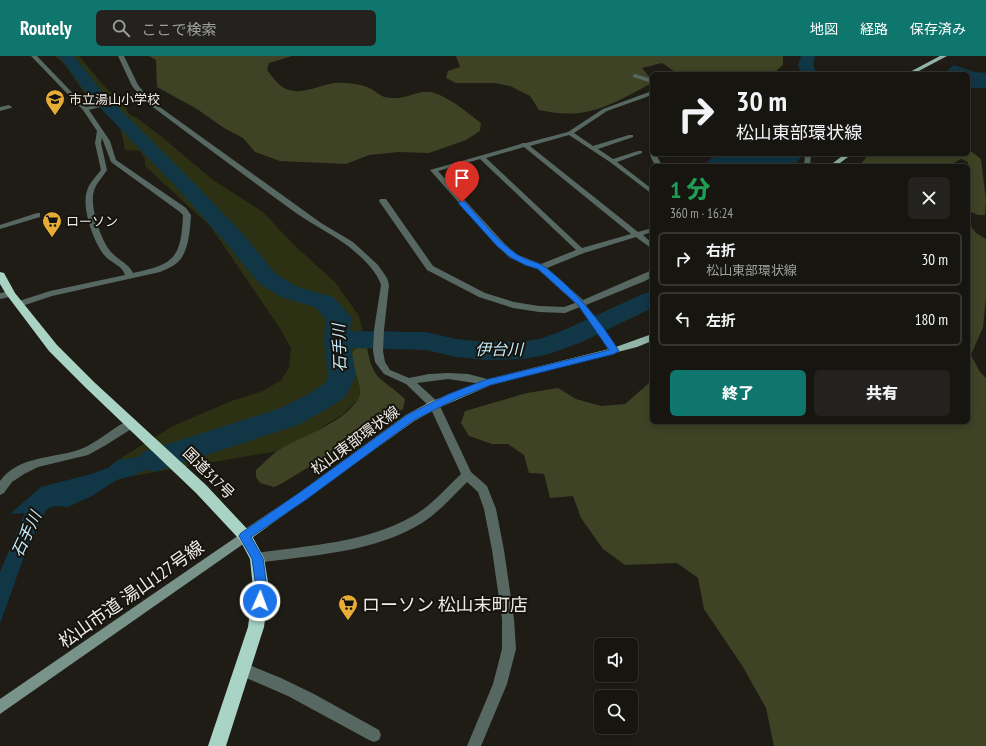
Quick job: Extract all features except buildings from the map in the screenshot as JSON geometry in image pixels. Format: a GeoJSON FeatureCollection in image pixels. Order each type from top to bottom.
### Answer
{"type":"FeatureCollection","features":[{"type":"Feature","properties":{"kind":"highway","name":"国道317号"},"geometry":{"type":"LineString","coordinates":[[0,274],[5,295],[18,304],[53,348],[90,385],[201,489],[244,536],[257,558],[261,588],[256,627],[217,746]]}},
{"type":"Feature","properties":{"kind":"main road"},"geometry":{"type":"LineString","coordinates":[[913,72],[944,56]]}},
{"type":"Feature","properties":{"kind":"main road"},"geometry":{"type":"LineString","coordinates":[[835,164],[846,156]]}},
{"type":"Feature","properties":{"kind":"main road","name":"松山東部環状線"},"geometry":{"type":"LineString","coordinates":[[244,536],[303,496],[410,418],[434,405],[488,382],[614,351],[634,345],[650,338]]}},
{"type":"Feature","properties":{"kind":"street"},"geometry":{"type":"LineString","coordinates":[[18,304],[50,294],[157,270],[170,265],[176,260],[187,223],[187,215],[153,188],[113,161],[107,141],[89,108],[34,56]]}},
{"type":"Feature","properties":{"kind":"street"},"geometry":{"type":"LineString","coordinates":[[121,56],[135,86],[140,94],[148,101],[273,193],[362,254],[383,278],[385,285],[378,351],[380,362],[388,372],[409,382],[434,405],[467,475],[483,489],[490,509],[498,550],[508,619],[509,649],[500,684],[474,746]]}},
{"type":"Feature","properties":{"kind":"street"},"geometry":{"type":"LineString","coordinates":[[635,76],[650,81]]}},
{"type":"Feature","properties":{"kind":"street"},"geometry":{"type":"LineString","coordinates":[[89,108],[140,94]]}},
{"type":"Feature","properties":{"kind":"street"},"geometry":{"type":"LineString","coordinates":[[614,351],[581,304],[541,267],[513,256],[500,244],[433,170],[524,144],[570,133],[605,110],[650,94]]}},
{"type":"Feature","properties":{"kind":"street"},"geometry":{"type":"LineString","coordinates":[[0,109],[9,107]]}},
{"type":"Feature","properties":{"kind":"street"},"geometry":{"type":"LineString","coordinates":[[100,130],[98,143],[104,170],[90,190],[89,201],[94,224],[106,253],[128,268],[130,276]]}},
{"type":"Feature","properties":{"kind":"street"},"geometry":{"type":"LineString","coordinates":[[570,133],[612,161],[650,190]]}},
{"type":"Feature","properties":{"kind":"street"},"geometry":{"type":"LineString","coordinates":[[593,148],[631,136]]}},
{"type":"Feature","properties":{"kind":"street"},"geometry":{"type":"LineString","coordinates":[[524,144],[567,177],[650,246]]}},
{"type":"Feature","properties":{"kind":"street"},"geometry":{"type":"LineString","coordinates":[[612,161],[640,152]]}},
{"type":"Feature","properties":{"kind":"street"},"geometry":{"type":"LineString","coordinates":[[481,157],[581,251]]}},
{"type":"Feature","properties":{"kind":"street"},"geometry":{"type":"LineString","coordinates":[[383,201],[430,268],[482,295],[513,305],[539,309],[565,310],[642,279],[650,274]]}},
{"type":"Feature","properties":{"kind":"street"},"geometry":{"type":"LineString","coordinates":[[0,227],[38,215]]}},
{"type":"Feature","properties":{"kind":"street"},"geometry":{"type":"LineString","coordinates":[[541,267],[581,251],[637,236],[650,231]]}},
{"type":"Feature","properties":{"kind":"street"},"geometry":{"type":"LineString","coordinates":[[409,382],[423,377],[436,376],[468,377],[488,382]]}},
{"type":"Feature","properties":{"kind":"street"},"geometry":{"type":"LineString","coordinates":[[0,490],[11,476],[29,466],[50,459],[69,457],[86,451],[136,427]]}},
{"type":"Feature","properties":{"kind":"street"},"geometry":{"type":"LineString","coordinates":[[257,558],[341,546],[378,538],[418,519],[443,499],[467,475]]}},
{"type":"Feature","properties":{"kind":"street","name":"松山市道 湯山127号線"},"geometry":{"type":"LineString","coordinates":[[0,707],[39,682],[244,536]]}},
{"type":"Feature","properties":{"kind":"street"},"geometry":{"type":"LineString","coordinates":[[242,669],[311,699],[374,735]]}},
{"type":"Feature","properties":{"kind":"green space"},"geometry":{"type":"Polygon","coordinates":[[[55,56],[79,56],[104,86],[126,108],[129,114],[137,118],[163,138],[213,180],[263,212],[295,246],[335,282],[359,316],[367,347],[362,345],[351,365],[361,388],[358,400],[343,414],[307,437],[278,451],[132,476],[189,450],[118,460],[173,426],[231,401],[263,391],[281,380],[289,368],[291,348],[279,327],[211,227],[145,166],[145,159],[140,151],[125,150],[121,130],[118,125],[83,91],[66,66],[55,56]]]}},
{"type":"Feature","properties":{"kind":"green space"},"geometry":{"type":"Polygon","coordinates":[[[149,56],[292,56],[269,63],[267,70],[281,86],[291,91],[306,90],[328,84],[349,83],[367,87],[387,98],[398,98],[423,92],[431,92],[451,101],[481,123],[480,131],[466,140],[429,153],[399,152],[369,155],[346,164],[280,161],[255,152],[243,138],[224,128],[197,109],[157,87],[156,60],[149,56]]]}},
{"type":"Feature","properties":{"kind":"green space"},"geometry":{"type":"Polygon","coordinates":[[[456,56],[783,56],[783,65],[775,72],[675,72],[662,63],[642,68],[650,78],[650,84],[598,109],[571,114],[539,110],[530,96],[510,86],[494,83],[456,83],[446,78],[448,71],[460,67],[456,56]]]}},
{"type":"Feature","properties":{"kind":"green space"},"geometry":{"type":"Polygon","coordinates":[[[970,151],[981,159],[986,200],[985,215],[978,215],[971,212],[970,209],[970,164],[968,164],[968,162],[961,159],[954,164],[861,164],[866,156],[970,156],[970,151]]]}},
{"type":"Feature","properties":{"kind":"green space"},"geometry":{"type":"Polygon","coordinates":[[[970,225],[976,233],[986,239],[986,297],[983,327],[971,355],[980,372],[986,378],[986,746],[774,746],[766,708],[743,667],[704,609],[698,578],[677,563],[625,565],[603,549],[581,518],[573,496],[550,498],[544,474],[529,473],[524,455],[508,444],[492,444],[469,436],[461,423],[465,411],[527,393],[558,388],[576,399],[601,406],[625,404],[650,380],[650,424],[970,424],[970,225]]]}},
{"type":"Feature","properties":{"kind":"green space"},"geometry":{"type":"Polygon","coordinates":[[[362,345],[367,347],[369,359],[376,373],[405,399],[403,409],[281,484],[274,487],[260,483],[256,477],[256,470],[273,454],[341,417],[357,401],[360,394],[360,386],[351,357],[354,350],[362,345]]]}},
{"type":"Feature","properties":{"kind":"water"},"geometry":{"type":"Polygon","coordinates":[[[954,65],[975,72],[986,73],[986,88],[970,88],[970,72],[947,72],[954,65]]]}},
{"type":"Feature","properties":{"kind":"water"},"geometry":{"type":"Polygon","coordinates":[[[190,449],[132,476],[117,480],[92,496],[68,507],[55,506],[47,509],[27,548],[0,624],[0,572],[25,513],[10,514],[41,487],[91,474],[108,468],[118,460],[190,449]]]}},
{"type":"Feature","properties":{"kind":"waterway","name":"石手川"},"geometry":{"type":"LineString","coordinates":[[66,56],[94,92],[188,188],[233,237],[267,278],[289,292],[324,302],[339,317],[337,339]]}},
{"type":"Feature","properties":{"kind":"waterway","name":"伊台川"},"geometry":{"type":"LineString","coordinates":[[808,56],[806,61],[808,72]]}},
{"type":"Feature","properties":{"kind":"waterway","name":"伊台川"},"geometry":{"type":"LineString","coordinates":[[716,164],[730,158],[763,162],[779,162],[788,161],[792,156]]}},
{"type":"Feature","properties":{"kind":"waterway","name":"伊台川"},"geometry":{"type":"LineString","coordinates":[[337,339],[415,340],[476,350],[525,350],[556,343],[590,329],[650,300]]}},
{"type":"Feature","properties":{"kind":"waterway","name":"石手川"},"geometry":{"type":"LineString","coordinates":[[154,460],[288,417],[317,402],[335,390],[342,376],[337,339]]}},
{"type":"Feature","properties":{"kind":"place","name":"市立湯山小学校"},"geometry":{"type":"Point","coordinates":[55,116]}},
{"type":"Feature","properties":{"kind":"place","name":"ローソン"},"geometry":{"type":"Point","coordinates":[52,238]}},
{"type":"Feature","properties":{"kind":"place","name":"ローソン 松山末町店"},"geometry":{"type":"Point","coordinates":[348,621]}},
{"type":"Feature","properties":{"kind":"route"},"geometry":{"type":"LineString","coordinates":[[260,601],[261,588],[257,558],[244,536],[303,496],[410,418],[452,396],[488,382],[614,351],[581,304],[541,267],[513,256],[500,244],[462,202]]}}]}
